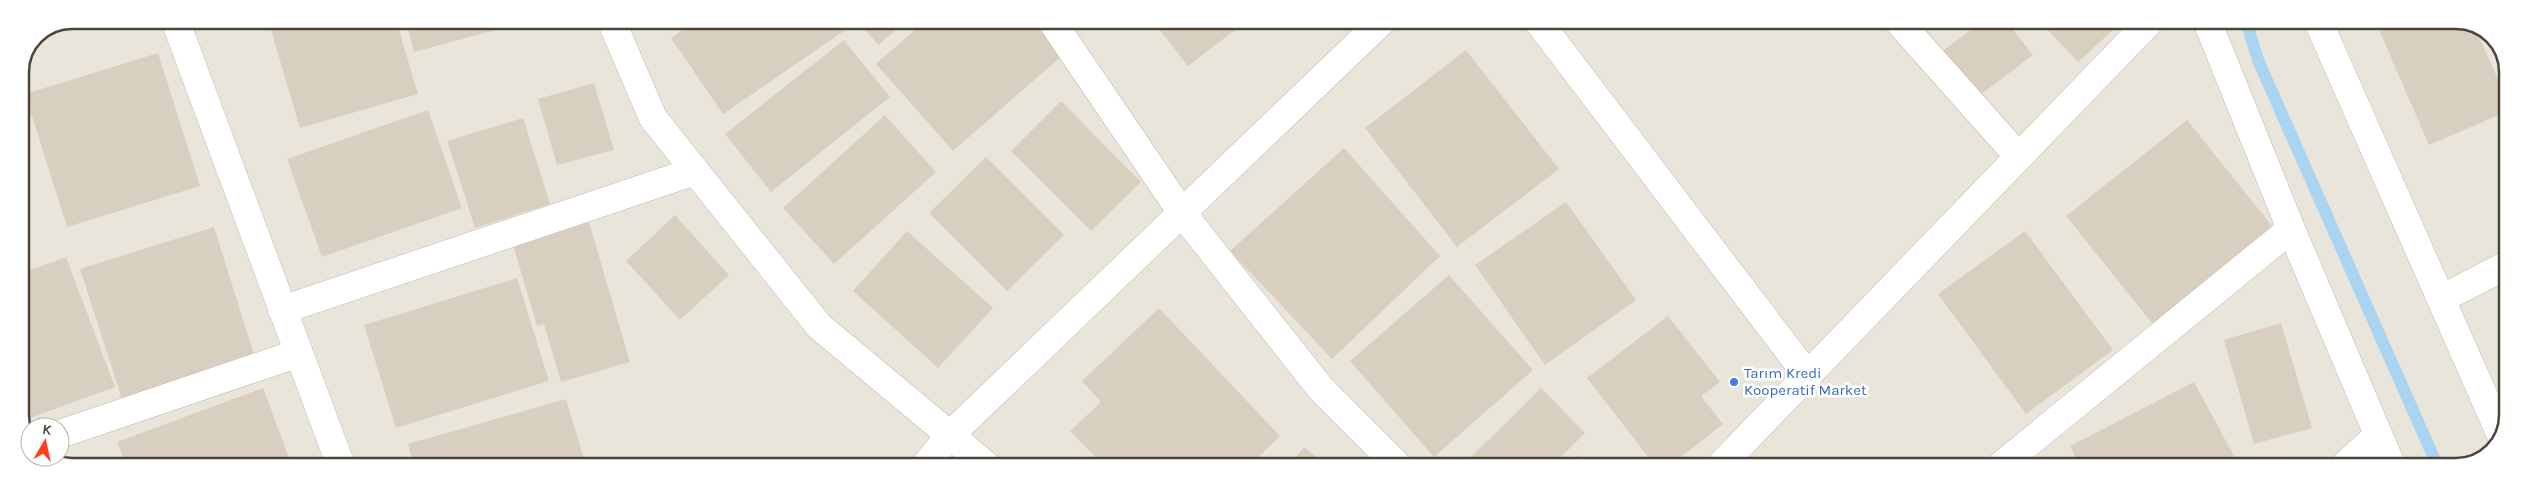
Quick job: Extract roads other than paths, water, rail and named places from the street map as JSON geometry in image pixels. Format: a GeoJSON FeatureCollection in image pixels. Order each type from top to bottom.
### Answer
{"type":"FeatureCollection","features":[{"type":"Feature","properties":{"kind":"street"},"geometry":{"type":"LineString","coordinates":[[177,29],[338,458]]}},
{"type":"Feature","properties":{"kind":"street"},"geometry":{"type":"LineString","coordinates":[[615,29],[653,118],[818,326],[978,458]]}},
{"type":"Feature","properties":{"kind":"street"},"geometry":{"type":"LineString","coordinates":[[1057,29],[1182,213],[1321,389],[1390,458]]}},
{"type":"Feature","properties":{"kind":"street"},"geometry":{"type":"LineString","coordinates":[[931,458],[950,435],[1373,29]]}},
{"type":"Feature","properties":{"kind":"street"},"geometry":{"type":"LineString","coordinates":[[1544,29],[1808,376]]}},
{"type":"Feature","properties":{"kind":"street"},"geometry":{"type":"LineString","coordinates":[[1905,29],[2020,157]]}},
{"type":"Feature","properties":{"kind":"street"},"geometry":{"type":"LineString","coordinates":[[1728,458],[2142,29]]}},
{"type":"Feature","properties":{"kind":"street"},"geometry":{"type":"LineString","coordinates":[[2210,29],[2291,229],[2388,458]]}},
{"type":"Feature","properties":{"kind":"street"},"geometry":{"type":"LineString","coordinates":[[2322,29],[2497,427]]}},
{"type":"Feature","properties":{"kind":"street"},"geometry":{"type":"LineString","coordinates":[[282,310],[695,171]]}},
{"type":"Feature","properties":{"kind":"street"},"geometry":{"type":"LineString","coordinates":[[2009,458],[2291,229]]}},
{"type":"Feature","properties":{"kind":"street"},"geometry":{"type":"LineString","coordinates":[[2441,300],[2499,269]]}},
{"type":"Feature","properties":{"kind":"street"},"geometry":{"type":"LineString","coordinates":[[70,431],[299,353]]}},
{"type":"Feature","properties":{"kind":"street"},"geometry":{"type":"LineString","coordinates":[[2353,458],[2378,434]]}},
{"type":"Feature","properties":{"kind":"waterway"},"geometry":{"type":"LineString","coordinates":[[2248,29],[2258,60],[2434,458]]}},
{"type":"Feature","properties":{"kind":"place","name":"Tarım Kredi Kooperatif Market"},"geometry":{"type":"Point","coordinates":[1734,382]}}]}
